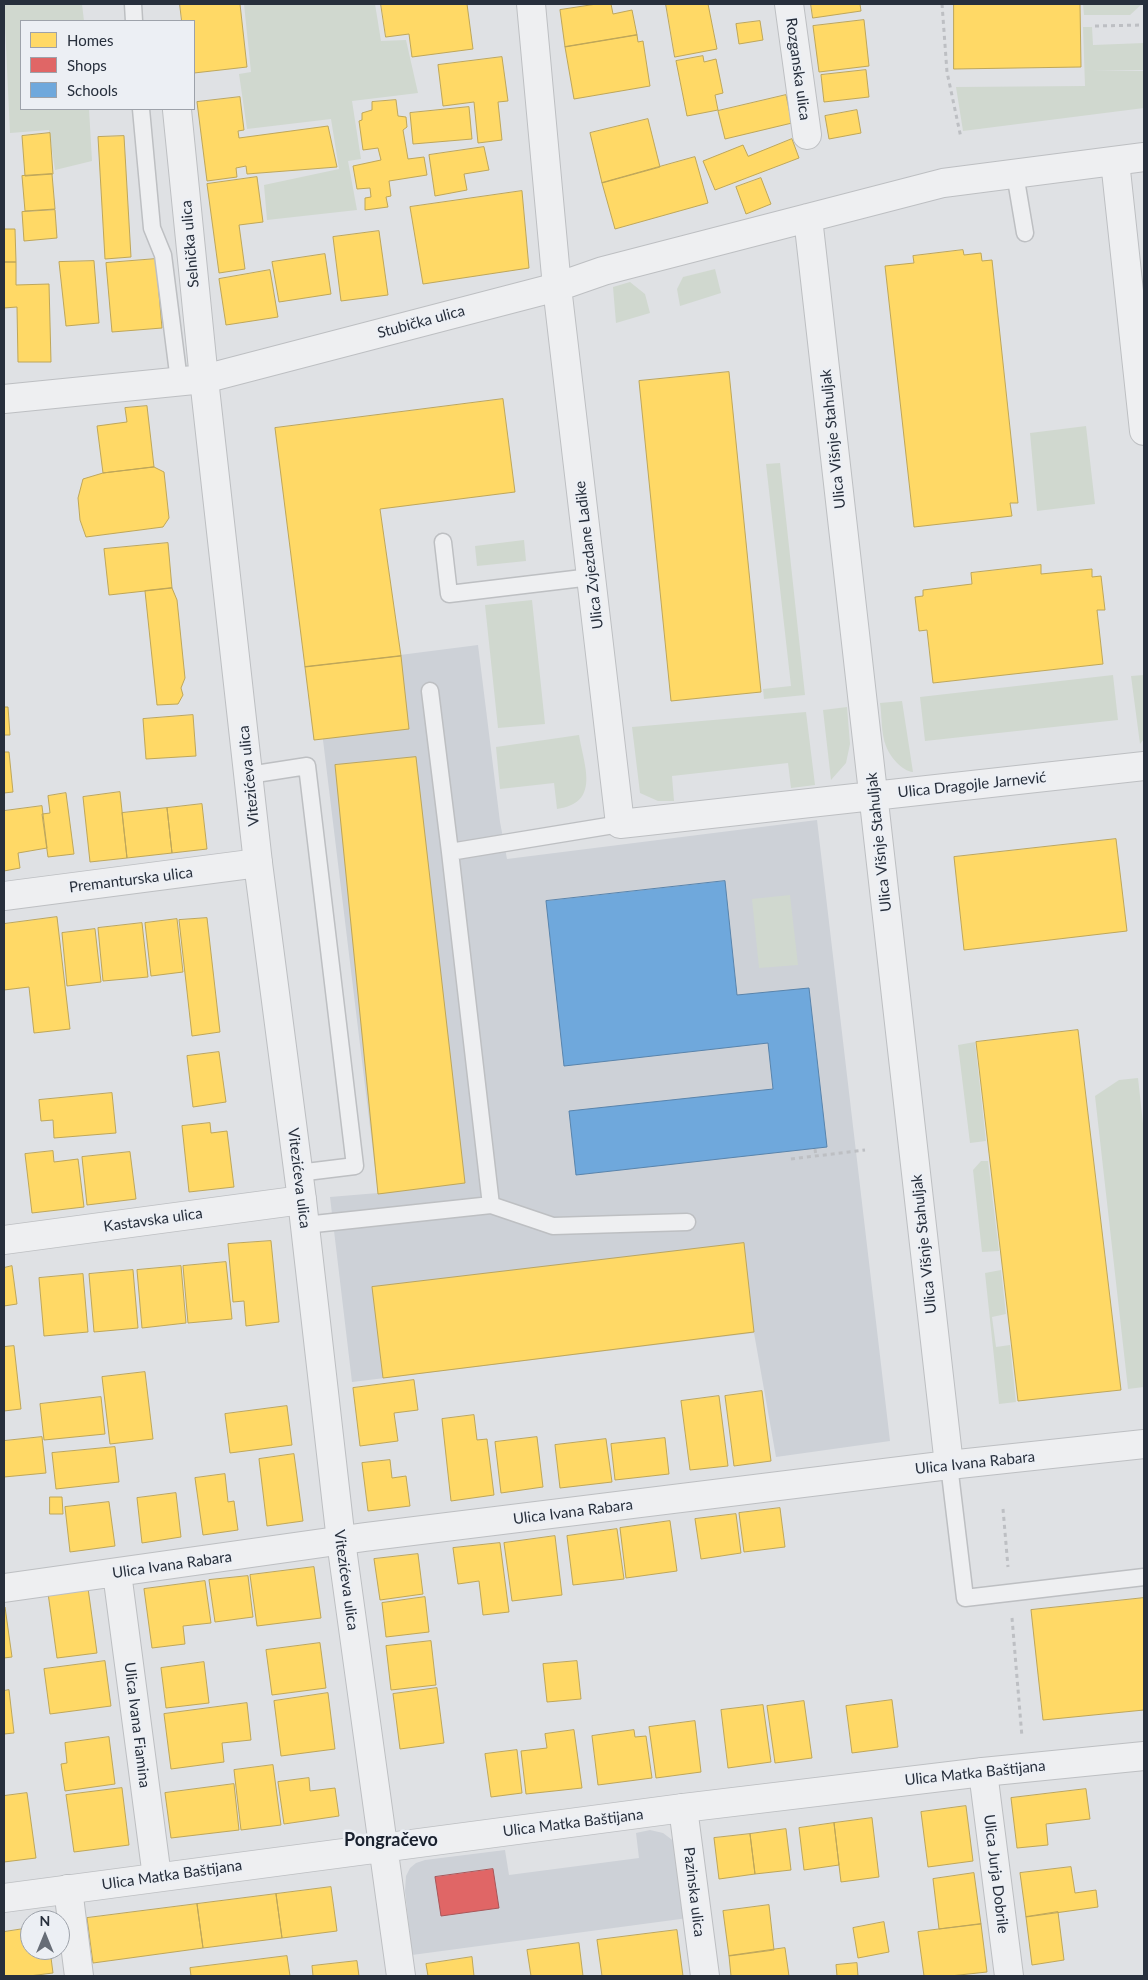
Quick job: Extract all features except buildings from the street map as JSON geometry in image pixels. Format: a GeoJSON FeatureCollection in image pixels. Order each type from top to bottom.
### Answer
{"type":"FeatureCollection","features":[{"type":"Feature","properties":{"kind":"street"},"geometry":{"type":"LineString","coordinates":[[531,4],[557,287]]}},
{"type":"Feature","properties":{"kind":"street","name":"Rozganska ulica"},"geometry":{"type":"LineString","coordinates":[[789,4],[807,134]]}},
{"type":"Feature","properties":{"kind":"street","name":"Selnička ulica"},"geometry":{"type":"LineString","coordinates":[[178,110],[191,380]]}},
{"type":"Feature","properties":{"kind":"street","name":"Stubička ulica"},"geometry":{"type":"LineString","coordinates":[[4,399],[191,380],[557,287],[603,271],[943,182],[1144,157]]}},
{"type":"Feature","properties":{"kind":"street"},"geometry":{"type":"LineString","coordinates":[[1115,160],[1144,431]]}},
{"type":"Feature","properties":{"kind":"street","name":"Ulica Višnje Stahuljak"},"geometry":{"type":"LineString","coordinates":[[808,218],[949,1465]]}},
{"type":"Feature","properties":{"kind":"street","name":"Ulica Zvjezdane Ladike"},"geometry":{"type":"LineString","coordinates":[[557,287],[620,824]]}},
{"type":"Feature","properties":{"kind":"street","name":"Vitezićeva ulica"},"geometry":{"type":"LineString","coordinates":[[191,380],[249,775],[258,863],[303,1213],[340,1541],[401,1976]]}},
{"type":"Feature","properties":{"kind":"street","name":"Ulica Dragojle Jarnević"},"geometry":{"type":"LineString","coordinates":[[620,824],[1144,766]]}},
{"type":"Feature","properties":{"kind":"street","name":"Premanturska ulica"},"geometry":{"type":"LineString","coordinates":[[4,896],[258,863]]}},
{"type":"Feature","properties":{"kind":"street","name":"Kastavska ulica"},"geometry":{"type":"LineString","coordinates":[[4,1240],[303,1213]]}},
{"type":"Feature","properties":{"kind":"street","name":"Ulica Ivana Rabara"},"geometry":{"type":"LineString","coordinates":[[4,1588],[340,1541],[949,1465],[1144,1444]]}},
{"type":"Feature","properties":{"kind":"street","name":"Ulica Ivana Fiamina"},"geometry":{"type":"LineString","coordinates":[[117,1573],[157,1877]]}},
{"type":"Feature","properties":{"kind":"street","name":"Ulica Matka Baštijana"},"geometry":{"type":"LineString","coordinates":[[4,1898],[683,1808],[982,1772],[1144,1756]]}},
{"type":"Feature","properties":{"kind":"street","name":"Ulica Jurja Dobrile"},"geometry":{"type":"LineString","coordinates":[[982,1772],[1009,1976]]}},
{"type":"Feature","properties":{"kind":"street","name":"Pazinska ulica"},"geometry":{"type":"LineString","coordinates":[[683,1808],[705,1976]]}},
{"type":"Feature","properties":{"kind":"street"},"geometry":{"type":"LineString","coordinates":[[68,1889],[79,1976]]}},
{"type":"Feature","properties":{"kind":"lane"},"geometry":{"type":"LineString","coordinates":[[133,4],[134,20]]}},
{"type":"Feature","properties":{"kind":"lane"},"geometry":{"type":"LineString","coordinates":[[141,110],[152,228],[163,255],[191,380]]}},
{"type":"Feature","properties":{"kind":"lane"},"geometry":{"type":"LineString","coordinates":[[1014,174],[1025,233]]}},
{"type":"Feature","properties":{"kind":"lane"},"geometry":{"type":"LineString","coordinates":[[443,542],[449,594],[591,577]]}},
{"type":"Feature","properties":{"kind":"lane"},"geometry":{"type":"LineString","coordinates":[[430,691],[491,1206]]}},
{"type":"Feature","properties":{"kind":"lane"},"geometry":{"type":"LineString","coordinates":[[249,775],[307,766],[355,1166],[298,1173]]}},
{"type":"Feature","properties":{"kind":"lane"},"geometry":{"type":"LineString","coordinates":[[450,852],[620,824]]}},
{"type":"Feature","properties":{"kind":"lane"},"geometry":{"type":"LineString","coordinates":[[303,1213],[491,1206],[552,1226],[687,1222]]}},
{"type":"Feature","properties":{"kind":"lane"},"geometry":{"type":"LineString","coordinates":[[949,1465],[965,1598],[1144,1577]]}},
{"type":"Feature","properties":{"kind":"path"},"geometry":{"type":"LineString","coordinates":[[942,4],[947,72],[961,138]]}},
{"type":"Feature","properties":{"kind":"path"},"geometry":{"type":"LineString","coordinates":[[1095,26],[1144,25]]}},
{"type":"Feature","properties":{"kind":"path"},"geometry":{"type":"LineString","coordinates":[[815,1149],[816,1156]]}},
{"type":"Feature","properties":{"kind":"path"},"geometry":{"type":"LineString","coordinates":[[791,1159],[865,1150]]}},
{"type":"Feature","properties":{"kind":"path"},"geometry":{"type":"LineString","coordinates":[[1004,1509],[1023,1745]]}},
{"type":"Feature","properties":{"kind":"shaded area"},"geometry":{"type":"Polygon","coordinates":[[[4,4],[82,4],[84,20],[20,20],[20,110],[89,110],[92,161],[55,170],[49,130],[10,133],[4,4]]]}},
{"type":"Feature","properties":{"kind":"shaded area"},"geometry":{"type":"Polygon","coordinates":[[[244,4],[375,4],[381,41],[406,40],[418,93],[352,101],[361,159],[348,161],[357,210],[267,220],[264,185],[339,169],[331,119],[247,129],[239,74],[251,72],[244,4]]]}},
{"type":"Feature","properties":{"kind":"shaded area"},"geometry":{"type":"Polygon","coordinates":[[[1083,4],[1142,4],[1130,15],[1084,15],[1083,4]]]}},
{"type":"Feature","properties":{"kind":"shaded area"},"geometry":{"type":"Polygon","coordinates":[[[1083,27],[1092,27],[1093,45],[1144,43],[1144,70],[1093,71],[1144,71],[1144,108],[963,131],[956,87],[1085,86],[1083,27]]]}},
{"type":"Feature","properties":{"kind":"shaded area"},"geometry":{"type":"Polygon","coordinates":[[[715,269],[721,293],[680,306],[677,289],[683,277],[715,269]]]}},
{"type":"Feature","properties":{"kind":"shaded area"},"geometry":{"type":"Polygon","coordinates":[[[630,282],[645,294],[650,313],[616,323],[613,287],[630,282]]]}},
{"type":"Feature","properties":{"kind":"shaded area"},"geometry":{"type":"Polygon","coordinates":[[[1086,426],[1095,504],[1037,511],[1030,433],[1086,426]]]}},
{"type":"Feature","properties":{"kind":"shaded area"},"geometry":{"type":"Polygon","coordinates":[[[780,463],[805,695],[764,699],[763,689],[791,686],[766,464],[780,463]]]}},
{"type":"Feature","properties":{"kind":"shaded area"},"geometry":{"type":"Polygon","coordinates":[[[524,540],[526,561],[477,566],[475,546],[524,540]]]}},
{"type":"Feature","properties":{"kind":"shaded area"},"geometry":{"type":"Polygon","coordinates":[[[532,600],[545,724],[498,728],[485,605],[532,600]]]}},
{"type":"Feature","properties":{"kind":"shaded area"},"geometry":{"type":"Polygon","coordinates":[[[478,645],[500,822],[507,859],[817,820],[890,1441],[776,1457],[754,1333],[352,1382],[330,1197],[378,1193],[314,666],[478,645]]]}},
{"type":"Feature","properties":{"kind":"shaded area"},"geometry":{"type":"Polygon","coordinates":[[[1113,675],[1118,720],[925,741],[920,697],[1113,675]]]}},
{"type":"Feature","properties":{"kind":"shaded area"},"geometry":{"type":"Polygon","coordinates":[[[1144,675],[1144,739],[1140,744],[1131,676],[1144,675]]]}},
{"type":"Feature","properties":{"kind":"shaded area"},"geometry":{"type":"Polygon","coordinates":[[[902,701],[913,772],[905,769],[893,759],[883,736],[880,703],[902,701]]]}},
{"type":"Feature","properties":{"kind":"shaded area"},"geometry":{"type":"Polygon","coordinates":[[[847,707],[850,744],[846,763],[831,780],[823,710],[847,707]]]}},
{"type":"Feature","properties":{"kind":"shaded area"},"geometry":{"type":"Polygon","coordinates":[[[806,712],[815,785],[791,788],[788,763],[672,776],[674,801],[658,801],[640,793],[632,727],[806,712]]]}},
{"type":"Feature","properties":{"kind":"shaded area"},"geometry":{"type":"Polygon","coordinates":[[[579,735],[586,770],[585,791],[580,799],[571,805],[557,809],[554,783],[500,789],[496,747],[579,735]]]}},
{"type":"Feature","properties":{"kind":"shaded area"},"geometry":{"type":"Polygon","coordinates":[[[790,895],[798,965],[759,968],[752,899],[790,895]]]}},
{"type":"Feature","properties":{"kind":"shaded area"},"geometry":{"type":"Polygon","coordinates":[[[975,1042],[986,1141],[970,1143],[958,1045],[975,1042]]]}},
{"type":"Feature","properties":{"kind":"shaded area"},"geometry":{"type":"Polygon","coordinates":[[[1138,1078],[1144,1133],[1144,1387],[1128,1389],[1095,1096],[1119,1080],[1138,1078]]]}},
{"type":"Feature","properties":{"kind":"shaded area"},"geometry":{"type":"Polygon","coordinates":[[[981,1161],[988,1161],[999,1251],[982,1252],[973,1170],[981,1161]]]}},
{"type":"Feature","properties":{"kind":"shaded area"},"geometry":{"type":"Polygon","coordinates":[[[1001,1270],[1006,1314],[992,1317],[996,1347],[1010,1345],[1016,1402],[999,1404],[985,1273],[1001,1270]]]}},
{"type":"Feature","properties":{"kind":"shaded area"},"geometry":{"type":"Polygon","coordinates":[[[650,1830],[663,1833],[675,1842],[688,1918],[412,1955],[405,1891],[406,1876],[410,1868],[416,1863],[425,1860],[505,1850],[509,1875],[639,1858],[636,1833],[650,1830]]]}},
{"type":"Feature","properties":{"kind":"district","name":"Pongračevo"},"geometry":{"type":"Point","coordinates":[391,1840]}}]}
